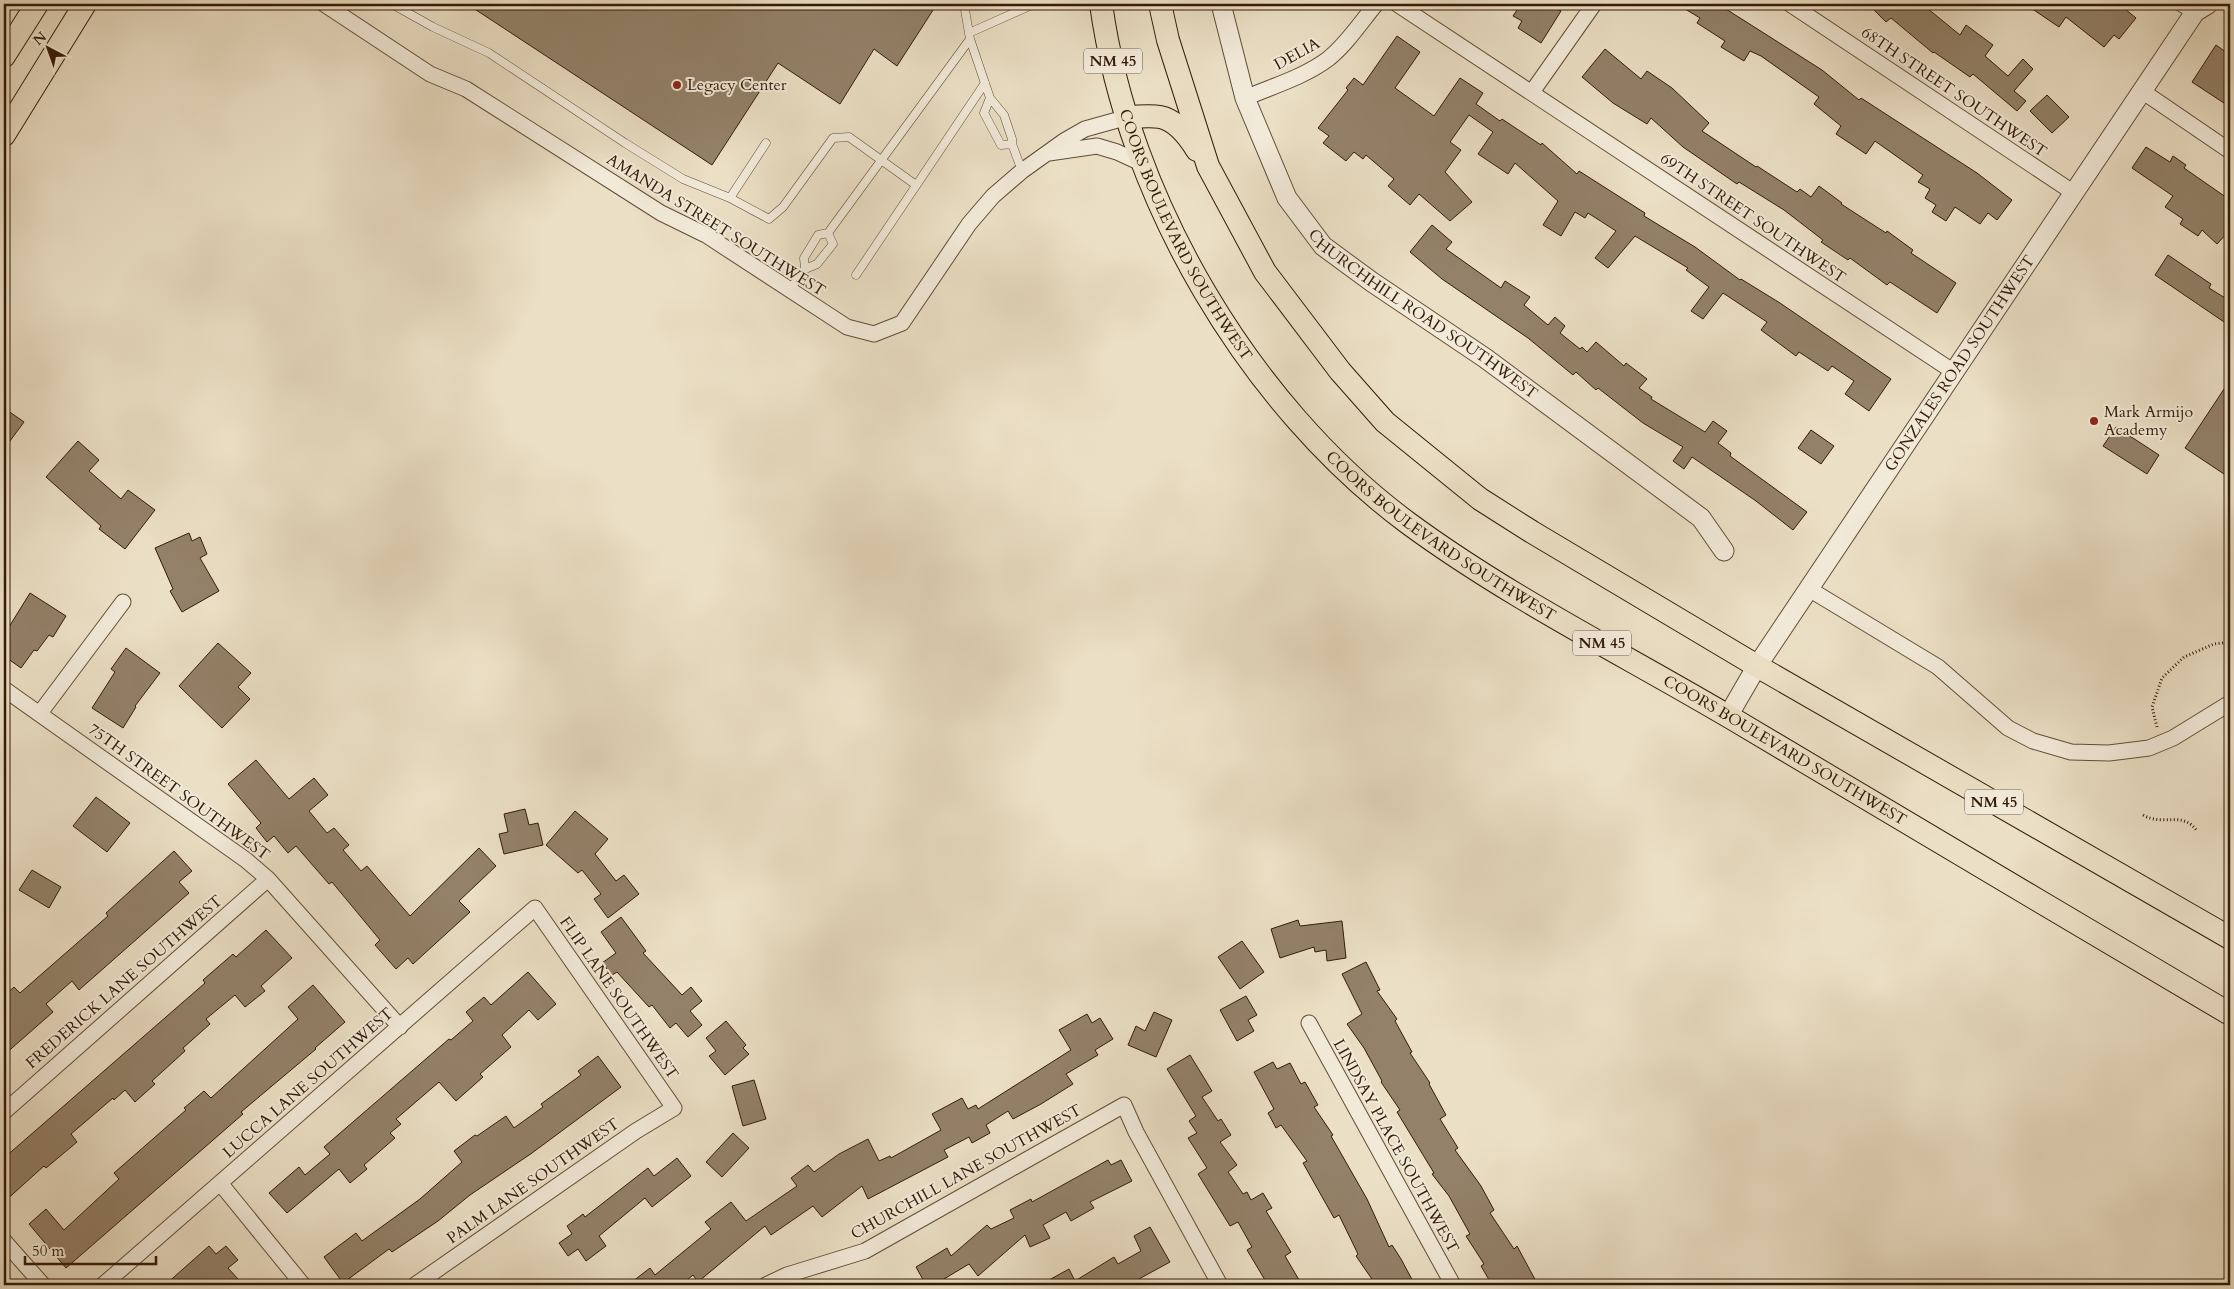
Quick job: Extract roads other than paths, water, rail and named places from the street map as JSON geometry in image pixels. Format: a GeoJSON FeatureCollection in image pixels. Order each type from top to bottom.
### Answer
{"type":"FeatureCollection","features":[{"type":"Feature","properties":{"kind":"main road"},"geometry":{"type":"LineString","coordinates":[[4,56],[36,4]]}},
{"type":"Feature","properties":{"kind":"main road"},"geometry":{"type":"LineString","coordinates":[[4,134],[85,4]]}},
{"type":"Feature","properties":{"kind":"main road","name":"COORS BOULEVARD SOUTHWEST"},"geometry":{"type":"LineString","coordinates":[[1101,4],[1119,89],[1143,164],[1192,269],[1240,347],[1269,385],[1321,445],[1359,481],[1404,520],[1455,556],[1501,585],[1728,716],[2230,1014]]}},
{"type":"Feature","properties":{"kind":"main road","name":"NM 45"},"geometry":{"type":"LineString","coordinates":[[1160,4],[1170,49],[1208,166],[1265,272],[1340,371],[1385,422],[1480,499],[1758,666],[2230,938]]}},
{"type":"Feature","properties":{"kind":"main road"},"geometry":{"type":"LineString","coordinates":[[1128,117],[1160,117],[1176,125],[1187,135],[1208,166]]}},
{"type":"Feature","properties":{"kind":"street","name":"AMANDA STREET SOUTHWEST"},"geometry":{"type":"LineString","coordinates":[[324,4],[430,74],[466,89],[661,213],[706,235],[847,327],[874,334],[902,323],[969,224],[993,196],[1022,171],[1064,141],[1086,129],[1128,117]]}},
{"type":"Feature","properties":{"kind":"street","name":"CHURCHHILL ROAD SOUTHWEST"},"geometry":{"type":"LineString","coordinates":[[1221,4],[1245,98],[1287,198],[1323,246],[1372,282],[1485,358],[1701,518],[1724,551]]}},
{"type":"Feature","properties":{"kind":"street","name":"DELIA"},"geometry":{"type":"LineString","coordinates":[[1245,98],[1309,71],[1329,58],[1350,37],[1376,4]]}},
{"type":"Feature","properties":{"kind":"street"},"geometry":{"type":"LineString","coordinates":[[1397,4],[1532,92],[1594,4]]}},
{"type":"Feature","properties":{"kind":"street","name":"68TH STREET SOUTHWEST"},"geometry":{"type":"LineString","coordinates":[[1790,4],[2074,193]]}},
{"type":"Feature","properties":{"kind":"street","name":"GONZALES ROAD SOUTHWEST"},"geometry":{"type":"LineString","coordinates":[[1728,716],[1758,666],[2074,193],[2195,6]]}},
{"type":"Feature","properties":{"kind":"street"},"geometry":{"type":"LineString","coordinates":[[2142,90],[2230,151]]}},
{"type":"Feature","properties":{"kind":"street","name":"69TH STREET SOUTHWEST"},"geometry":{"type":"LineString","coordinates":[[1532,92],[1954,372]]}},
{"type":"Feature","properties":{"kind":"street","name":"AMANDA STREET SOUTHWEST"},"geometry":{"type":"LineString","coordinates":[[1049,153],[1097,146],[1117,152],[1143,164]]}},
{"type":"Feature","properties":{"kind":"street"},"geometry":{"type":"LineString","coordinates":[[1809,589],[1938,667],[2008,728],[2032,741],[2071,752],[2109,753],[2149,748],[2173,738],[2230,703]]}},
{"type":"Feature","properties":{"kind":"street"},"geometry":{"type":"LineString","coordinates":[[40,713],[123,602]]}},
{"type":"Feature","properties":{"kind":"street","name":"75TH STREET SOUTHWEST"},"geometry":{"type":"LineString","coordinates":[[4,689],[246,860],[268,879],[400,1026]]}},
{"type":"Feature","properties":{"kind":"street","name":"FREDERICK LANE SOUTHWEST"},"geometry":{"type":"LineString","coordinates":[[4,1112],[268,879]]}},
{"type":"Feature","properties":{"kind":"street","name":"LUCCA LANE SOUTHWEST"},"geometry":{"type":"LineString","coordinates":[[103,1285],[535,908]]}},
{"type":"Feature","properties":{"kind":"street","name":"FLIP LANE SOUTHWEST"},"geometry":{"type":"LineString","coordinates":[[535,908],[674,1108]]}},
{"type":"Feature","properties":{"kind":"street","name":"LINDSAY PLACE SOUTHWEST"},"geometry":{"type":"LineString","coordinates":[[1309,1023],[1453,1285]]}},
{"type":"Feature","properties":{"kind":"street","name":"CHURCHILL LANE SOUTHWEST"},"geometry":{"type":"LineString","coordinates":[[766,1285],[791,1280],[865,1251],[1124,1105],[1136,1132],[1218,1285]]}},
{"type":"Feature","properties":{"kind":"street","name":"PALM LANE SOUTHWEST"},"geometry":{"type":"LineString","coordinates":[[415,1285],[636,1131],[674,1108]]}},
{"type":"Feature","properties":{"kind":"street"},"geometry":{"type":"LineString","coordinates":[[220,1183],[303,1285]]}},
{"type":"Feature","properties":{"kind":"street"},"geometry":{"type":"LineString","coordinates":[[4,1241],[43,1285]]}},
{"type":"Feature","properties":{"kind":"lane"},"geometry":{"type":"LineString","coordinates":[[392,4],[433,27],[489,52],[683,180],[730,198],[769,219],[783,207],[833,138],[849,137],[916,185]]}},
{"type":"Feature","properties":{"kind":"lane"},"geometry":{"type":"LineString","coordinates":[[964,4],[970,36],[990,98],[1004,115],[1022,171]]}},
{"type":"Feature","properties":{"kind":"lane"},"geometry":{"type":"LineString","coordinates":[[805,269],[804,258],[818,235],[828,233],[970,36],[1034,4]]}},
{"type":"Feature","properties":{"kind":"lane"},"geometry":{"type":"LineString","coordinates":[[856,275],[985,83]]}},
{"type":"Feature","properties":{"kind":"lane"},"geometry":{"type":"LineString","coordinates":[[990,98],[984,113],[1001,144],[1012,144]]}},
{"type":"Feature","properties":{"kind":"lane"},"geometry":{"type":"LineString","coordinates":[[730,198],[766,143]]}},
{"type":"Feature","properties":{"kind":"lane"},"geometry":{"type":"LineString","coordinates":[[790,289],[805,269],[818,264],[833,244],[828,233]]}},
{"type":"Feature","properties":{"kind":"place","name":"Legacy Center"},"geometry":{"type":"Point","coordinates":[677,85]}},
{"type":"Feature","properties":{"kind":"place","name":"Mark Armijo Academy"},"geometry":{"type":"Point","coordinates":[2094,421]}}]}
